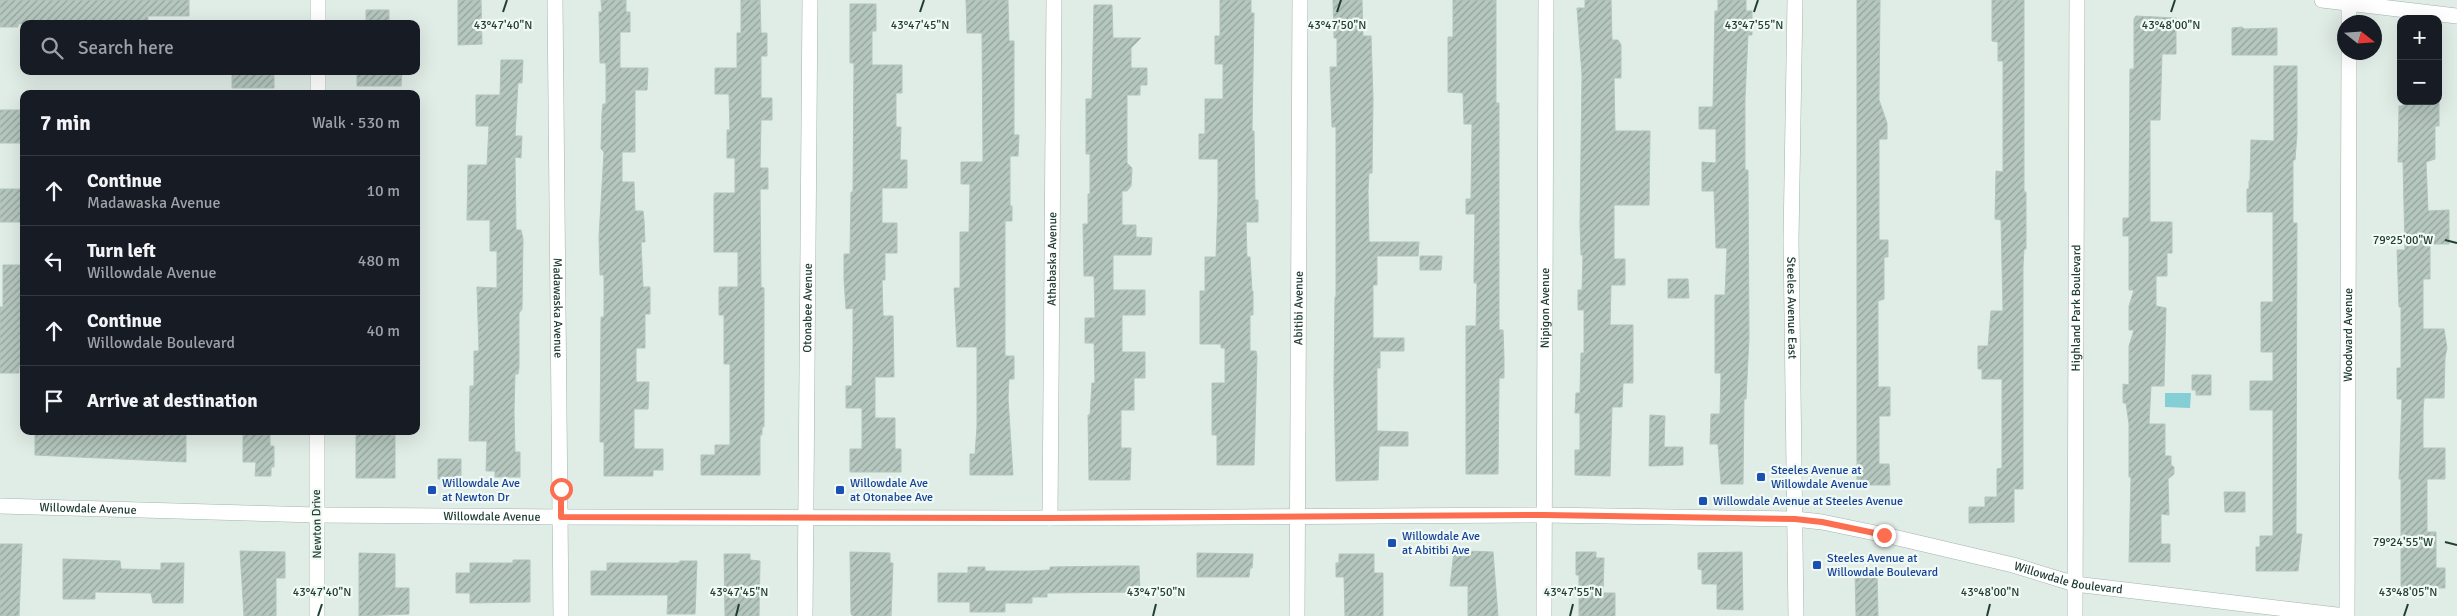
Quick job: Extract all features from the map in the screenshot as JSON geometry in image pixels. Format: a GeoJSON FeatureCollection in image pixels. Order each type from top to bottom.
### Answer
{"type":"FeatureCollection","features":[{"type":"Feature","properties":{"kind":"street"},"geometry":{"type":"LineString","coordinates":[[318,0],[318,20]]}},
{"type":"Feature","properties":{"kind":"street","name":"Madawaska Avenue"},"geometry":{"type":"LineString","coordinates":[[555,0],[561,616]]}},
{"type":"Feature","properties":{"kind":"street","name":"Otonabee Avenue"},"geometry":{"type":"LineString","coordinates":[[805,616],[810,0]]}},
{"type":"Feature","properties":{"kind":"street","name":"Athabaska Avenue"},"geometry":{"type":"LineString","coordinates":[[1050,518],[1054,0]]}},
{"type":"Feature","properties":{"kind":"street","name":"Abitibi Avenue"},"geometry":{"type":"LineString","coordinates":[[1298,616],[1300,0]]}},
{"type":"Feature","properties":{"kind":"street","name":"Nipigon Avenue"},"geometry":{"type":"LineString","coordinates":[[1544,616],[1546,0]]}},
{"type":"Feature","properties":{"kind":"street","name":"Steeles Avenue East"},"geometry":{"type":"LineString","coordinates":[[1795,0],[1791,240],[1796,616]]}},
{"type":"Feature","properties":{"kind":"street","name":"Highland Park Boulevard"},"geometry":{"type":"LineString","coordinates":[[2075,616],[2077,0]]}},
{"type":"Feature","properties":{"kind":"street"},"geometry":{"type":"LineString","coordinates":[[2322,0],[2457,16]]}},
{"type":"Feature","properties":{"kind":"street"},"geometry":{"type":"LineString","coordinates":[[2349,2],[2349,15]]}},
{"type":"Feature","properties":{"kind":"street","name":"Woodward Avenue"},"geometry":{"type":"LineString","coordinates":[[2346,616],[2348,60]]}},
{"type":"Feature","properties":{"kind":"street"},"geometry":{"type":"LineString","coordinates":[[318,75],[318,90]]}},
{"type":"Feature","properties":{"kind":"street","name":"Newton Drive"},"geometry":{"type":"LineString","coordinates":[[317,435],[317,616]]}},
{"type":"Feature","properties":{"kind":"street","name":"Willowdale Avenue"},"geometry":{"type":"LineString","coordinates":[[0,506],[317,514],[561,517],[1050,518],[1544,515],[1795,519]]}},
{"type":"Feature","properties":{"kind":"street","name":"Willowdale Boulevard"},"geometry":{"type":"LineString","coordinates":[[1795,519],[1822,522],[1894,537],[2013,565],[2075,584],[2346,616]]}},
{"type":"Feature","properties":{"kind":"water"},"geometry":{"type":"Polygon","coordinates":[[[2165,393],[2191,393],[2190,408],[2165,407],[2165,393]]]}},
{"type":"Feature","properties":{"kind":"building"},"geometry":{"type":"Polygon","coordinates":[[[0,0],[189,0],[189,16],[148,16],[148,20],[20,20],[18,27],[0,27],[0,0]]]}},
{"type":"Feature","properties":{"kind":"building"},"geometry":{"type":"Polygon","coordinates":[[[458,0],[481,0],[482,44],[458,45],[458,0]]]}},
{"type":"Feature","properties":{"kind":"building"},"geometry":{"type":"Polygon","coordinates":[[[601,0],[626,0],[626,12],[630,12],[630,32],[620,32],[620,68],[648,68],[647,90],[635,90],[635,152],[622,152],[622,182],[634,182],[635,211],[643,211],[644,220],[645,242],[641,242],[643,287],[650,287],[650,314],[645,314],[645,348],[636,348],[636,382],[649,382],[648,409],[634,409],[634,449],[663,449],[663,470],[653,470],[653,476],[604,476],[604,442],[600,442],[601,317],[604,317],[604,275],[600,275],[599,237],[604,152],[601,149],[602,113],[603,104],[606,104],[606,63],[600,63],[599,12],[602,12],[601,0]]]}},
{"type":"Feature","properties":{"kind":"building"},"geometry":{"type":"Polygon","coordinates":[[[741,0],[760,0],[761,33],[767,33],[767,56],[761,56],[761,98],[772,98],[772,120],[761,120],[760,168],[768,168],[768,189],[760,189],[761,287],[764,288],[764,427],[762,427],[762,435],[760,435],[760,475],[701,475],[701,455],[715,455],[715,445],[730,445],[730,364],[724,364],[724,315],[719,315],[719,287],[738,287],[738,252],[714,252],[714,195],[715,193],[735,193],[735,158],[727,158],[727,130],[730,130],[729,94],[715,94],[715,68],[737,68],[737,33],[741,33],[741,0]]]}},
{"type":"Feature","properties":{"kind":"building"},"geometry":{"type":"Polygon","coordinates":[[[966,0],[1008,0],[1009,41],[1014,41],[1014,135],[1019,135],[1018,156],[1010,156],[1010,206],[1012,206],[1012,221],[1005,221],[1005,356],[1014,356],[1014,379],[1009,379],[1008,398],[1013,475],[970,475],[970,454],[975,454],[977,427],[977,347],[957,347],[954,288],[960,288],[960,232],[969,232],[970,184],[961,184],[961,162],[983,162],[982,33],[967,33],[966,0]]]}},
{"type":"Feature","properties":{"kind":"building"},"geometry":{"type":"Polygon","coordinates":[[[1220,0],[1251,0],[1251,13],[1254,13],[1252,131],[1254,131],[1255,200],[1258,200],[1258,222],[1246,222],[1247,257],[1250,257],[1253,291],[1253,315],[1250,315],[1250,351],[1256,351],[1257,357],[1254,465],[1217,465],[1217,435],[1212,435],[1212,383],[1225,383],[1225,348],[1221,348],[1221,344],[1200,344],[1200,291],[1205,291],[1205,257],[1216,257],[1218,159],[1199,159],[1199,134],[1205,134],[1205,99],[1223,99],[1223,64],[1215,64],[1215,36],[1220,36],[1220,0]]]}},
{"type":"Feature","properties":{"kind":"building"},"geometry":{"type":"Polygon","coordinates":[[[1333,0],[1362,0],[1363,36],[1371,36],[1373,99],[1372,173],[1369,173],[1368,191],[1369,242],[1419,242],[1418,256],[1377,256],[1377,285],[1373,285],[1373,338],[1404,338],[1404,351],[1380,351],[1380,368],[1377,368],[1377,431],[1408,432],[1408,446],[1379,446],[1378,480],[1336,481],[1334,384],[1336,127],[1332,127],[1330,67],[1337,67],[1337,38],[1334,38],[1333,0]]]}},
{"type":"Feature","properties":{"kind":"building"},"geometry":{"type":"Polygon","coordinates":[[[1453,0],[1496,0],[1496,103],[1499,103],[1499,330],[1503,330],[1504,358],[1504,378],[1499,378],[1498,474],[1466,474],[1466,326],[1476,326],[1477,283],[1474,283],[1475,214],[1466,214],[1466,199],[1471,199],[1472,124],[1464,124],[1463,93],[1448,92],[1448,37],[1453,37],[1453,0]]]}},
{"type":"Feature","properties":{"kind":"building"},"geometry":{"type":"Polygon","coordinates":[[[1585,0],[1611,0],[1612,40],[1618,40],[1621,45],[1621,78],[1614,78],[1615,131],[1650,131],[1649,205],[1614,205],[1614,259],[1625,259],[1625,285],[1611,285],[1610,325],[1633,325],[1633,383],[1623,383],[1622,407],[1612,407],[1610,476],[1575,475],[1575,450],[1580,450],[1580,413],[1575,413],[1576,393],[1580,393],[1581,353],[1584,353],[1584,310],[1578,310],[1578,290],[1582,290],[1583,255],[1581,255],[1580,225],[1582,75],[1577,8],[1585,8],[1585,0]]]}},
{"type":"Feature","properties":{"kind":"building"},"geometry":{"type":"Polygon","coordinates":[[[1718,0],[1746,0],[1746,11],[1752,11],[1752,35],[1748,35],[1745,98],[1745,170],[1748,170],[1749,338],[1746,399],[1744,399],[1743,484],[1721,484],[1718,444],[1710,444],[1711,414],[1720,414],[1721,373],[1715,373],[1715,295],[1725,295],[1727,248],[1716,248],[1714,191],[1702,191],[1702,162],[1716,163],[1716,129],[1699,129],[1699,107],[1713,107],[1715,11],[1718,11],[1718,0]]]}},
{"type":"Feature","properties":{"kind":"building"},"geometry":{"type":"Polygon","coordinates":[[[1857,0],[1880,0],[1879,100],[1887,123],[1887,139],[1879,139],[1879,240],[1888,240],[1888,257],[1884,257],[1884,299],[1878,301],[1878,387],[1890,387],[1890,416],[1879,416],[1879,464],[1889,464],[1890,485],[1857,485],[1857,0]]]}},
{"type":"Feature","properties":{"kind":"building"},"geometry":{"type":"Polygon","coordinates":[[[1992,0],[2024,0],[2024,192],[2026,192],[2026,249],[2024,249],[2023,266],[2023,489],[2014,489],[2014,522],[1969,523],[1969,507],[1985,507],[1985,497],[1997,497],[1997,469],[2002,468],[2002,379],[1982,379],[1982,369],[1978,369],[1978,346],[1988,346],[1991,311],[2003,311],[2001,220],[1995,219],[1996,171],[2003,172],[2003,61],[1998,61],[1998,42],[1992,41],[1992,0]]]}},
{"type":"Feature","properties":{"kind":"building"},"geometry":{"type":"Polygon","coordinates":[[[850,4],[876,4],[876,31],[872,31],[872,65],[902,65],[902,93],[896,93],[896,127],[901,127],[900,160],[907,160],[907,188],[882,188],[882,223],[897,223],[897,253],[885,253],[885,280],[882,280],[883,316],[893,316],[894,377],[875,377],[875,418],[895,418],[895,449],[901,449],[901,472],[850,472],[850,449],[862,449],[862,408],[846,408],[846,386],[852,386],[853,349],[853,308],[846,309],[844,280],[844,254],[850,254],[851,192],[853,192],[854,63],[850,63],[850,4]]]}},
{"type":"Feature","properties":{"kind":"building"},"geometry":{"type":"Polygon","coordinates":[[[1094,5],[1112,5],[1113,38],[1141,38],[1131,48],[1131,68],[1147,68],[1147,85],[1140,85],[1140,95],[1127,95],[1127,163],[1132,168],[1131,186],[1127,191],[1122,191],[1122,225],[1136,225],[1136,237],[1152,238],[1151,255],[1113,255],[1113,290],[1145,290],[1145,315],[1122,315],[1122,352],[1145,352],[1145,378],[1134,378],[1134,410],[1121,410],[1121,448],[1131,448],[1130,480],[1089,480],[1088,415],[1090,415],[1092,383],[1095,383],[1094,343],[1085,343],[1085,318],[1095,318],[1094,276],[1084,276],[1083,224],[1088,224],[1088,194],[1090,194],[1090,154],[1086,154],[1086,99],[1092,99],[1094,5]]]}},
{"type":"Feature","properties":{"kind":"building"},"geometry":{"type":"Polygon","coordinates":[[[366,10],[389,10],[389,20],[366,20],[366,10]]]}},
{"type":"Feature","properties":{"kind":"building"},"geometry":{"type":"Polygon","coordinates":[[[2136,16],[2176,18],[2176,54],[2162,54],[2160,120],[2150,120],[2150,222],[2172,222],[2172,253],[2167,253],[2167,276],[2156,276],[2156,306],[2166,308],[2164,386],[2151,386],[2149,424],[2165,424],[2165,456],[2171,456],[2171,465],[2174,467],[2174,474],[2168,479],[2169,515],[2161,514],[2161,544],[2170,544],[2170,562],[2129,562],[2131,477],[2129,477],[2129,424],[2126,403],[2123,403],[2123,384],[2129,385],[2129,346],[2134,330],[2129,330],[2129,306],[2134,290],[2129,290],[2129,236],[2123,236],[2123,218],[2129,218],[2130,69],[2134,69],[2134,19],[2136,16]]]}},
{"type":"Feature","properties":{"kind":"building"},"geometry":{"type":"Polygon","coordinates":[[[2242,27],[2244,29],[2277,28],[2277,55],[2232,55],[2232,28],[2242,27]]]}},
{"type":"Feature","properties":{"kind":"building"},"geometry":{"type":"Polygon","coordinates":[[[501,60],[523,60],[522,83],[518,83],[515,136],[522,136],[521,158],[515,157],[516,230],[521,230],[523,239],[522,309],[519,313],[519,367],[518,374],[515,374],[514,412],[515,452],[520,452],[520,477],[495,477],[495,471],[486,471],[487,441],[469,441],[470,386],[474,386],[474,351],[479,351],[477,287],[497,288],[497,251],[490,251],[490,220],[467,220],[468,165],[487,165],[489,126],[476,126],[476,95],[500,95],[501,60]]]}},
{"type":"Feature","properties":{"kind":"building"},"geometry":{"type":"Polygon","coordinates":[[[2274,66],[2297,66],[2297,134],[2295,160],[2293,160],[2293,223],[2297,223],[2296,534],[2302,534],[2298,571],[2256,571],[2256,547],[2260,547],[2260,536],[2273,536],[2273,410],[2250,410],[2250,381],[2273,381],[2273,352],[2261,352],[2261,302],[2273,302],[2273,212],[2247,212],[2247,189],[2249,189],[2250,181],[2251,140],[2274,141],[2274,66]]]}},
{"type":"Feature","properties":{"kind":"building"},"geometry":{"type":"Polygon","coordinates":[[[232,75],[274,75],[274,88],[232,88],[232,75]]]}},
{"type":"Feature","properties":{"kind":"building"},"geometry":{"type":"Polygon","coordinates":[[[357,75],[402,75],[401,86],[357,86],[357,75]]]}},
{"type":"Feature","properties":{"kind":"building"},"geometry":{"type":"Polygon","coordinates":[[[2439,105],[2439,126],[2435,126],[2435,159],[2426,162],[2428,211],[2449,210],[2449,244],[2430,244],[2430,279],[2423,279],[2423,329],[2444,329],[2447,348],[2444,398],[2424,398],[2423,411],[2423,448],[2445,448],[2445,479],[2427,479],[2427,532],[2436,532],[2436,568],[2445,568],[2445,588],[2401,588],[2401,479],[2399,479],[2402,399],[2397,399],[2397,368],[2401,368],[2401,307],[2399,307],[2397,250],[2405,250],[2403,162],[2398,162],[2399,106],[2439,105]]]}},
{"type":"Feature","properties":{"kind":"building"},"geometry":{"type":"Polygon","coordinates":[[[0,110],[20,110],[20,143],[0,143],[0,110]]]}},
{"type":"Feature","properties":{"kind":"building"},"geometry":{"type":"Polygon","coordinates":[[[0,189],[20,189],[20,222],[0,222],[0,189]]]}},
{"type":"Feature","properties":{"kind":"building"},"geometry":{"type":"Polygon","coordinates":[[[1420,256],[1442,256],[1441,270],[1420,270],[1420,256]]]}},
{"type":"Feature","properties":{"kind":"building"},"geometry":{"type":"Polygon","coordinates":[[[3,265],[20,265],[19,373],[0,373],[0,307],[3,307],[3,265]]]}},
{"type":"Feature","properties":{"kind":"building"},"geometry":{"type":"Polygon","coordinates":[[[1668,279],[1688,279],[1689,298],[1668,298],[1668,279]]]}},
{"type":"Feature","properties":{"kind":"building"},"geometry":{"type":"Polygon","coordinates":[[[2192,375],[2211,375],[2211,395],[2196,395],[2196,390],[2192,390],[2192,375]]]}},
{"type":"Feature","properties":{"kind":"building"},"geometry":{"type":"Polygon","coordinates":[[[1650,415],[1665,416],[1664,447],[1683,447],[1683,465],[1649,466],[1650,415]]]}},
{"type":"Feature","properties":{"kind":"building"},"geometry":{"type":"Polygon","coordinates":[[[35,435],[186,435],[186,462],[35,455],[35,435]]]}},
{"type":"Feature","properties":{"kind":"building"},"geometry":{"type":"Polygon","coordinates":[[[243,435],[270,435],[270,446],[274,446],[274,467],[271,467],[271,476],[255,476],[256,462],[243,462],[243,435]]]}},
{"type":"Feature","properties":{"kind":"building"},"geometry":{"type":"Polygon","coordinates":[[[356,435],[395,435],[395,478],[356,478],[356,435]]]}},
{"type":"Feature","properties":{"kind":"building"},"geometry":{"type":"Polygon","coordinates":[[[438,459],[461,459],[461,479],[438,479],[438,459]]]}},
{"type":"Feature","properties":{"kind":"building"},"geometry":{"type":"Polygon","coordinates":[[[2224,492],[2245,492],[2245,512],[2225,512],[2224,492]]]}},
{"type":"Feature","properties":{"kind":"building"},"geometry":{"type":"Polygon","coordinates":[[[0,544],[22,544],[19,616],[0,616],[0,544]]]}},
{"type":"Feature","properties":{"kind":"building"},"geometry":{"type":"Polygon","coordinates":[[[240,551],[285,552],[285,578],[276,578],[276,616],[244,616],[240,551]]]}},
{"type":"Feature","properties":{"kind":"building"},"geometry":{"type":"Polygon","coordinates":[[[1467,551],[1493,552],[1498,616],[1468,616],[1468,586],[1450,586],[1454,552],[1467,555],[1467,551]]]}},
{"type":"Feature","properties":{"kind":"building"},"geometry":{"type":"Polygon","coordinates":[[[850,552],[890,553],[890,563],[893,563],[891,616],[853,616],[851,614],[850,552]]]}},
{"type":"Feature","properties":{"kind":"building"},"geometry":{"type":"Polygon","coordinates":[[[1576,552],[1596,552],[1596,558],[1604,558],[1603,593],[1615,593],[1615,616],[1579,616],[1579,575],[1576,575],[1576,552]]]}},
{"type":"Feature","properties":{"kind":"building"},"geometry":{"type":"Polygon","coordinates":[[[1742,552],[1743,610],[1717,609],[1717,584],[1702,584],[1702,570],[1698,569],[1698,553],[1742,552]]]}},
{"type":"Feature","properties":{"kind":"building"},"geometry":{"type":"Polygon","coordinates":[[[359,553],[395,554],[395,588],[409,588],[409,614],[359,616],[359,553]]]}},
{"type":"Feature","properties":{"kind":"building"},"geometry":{"type":"Polygon","coordinates":[[[1197,553],[1253,554],[1249,577],[1197,577],[1197,553]]]}},
{"type":"Feature","properties":{"kind":"building"},"geometry":{"type":"Polygon","coordinates":[[[724,554],[750,554],[750,560],[760,561],[759,616],[725,616],[724,554]]]}},
{"type":"Feature","properties":{"kind":"building"},"geometry":{"type":"Polygon","coordinates":[[[1339,554],[1374,554],[1374,573],[1383,573],[1383,616],[1345,616],[1344,577],[1336,577],[1336,563],[1339,563],[1339,554]]]}},
{"type":"Feature","properties":{"kind":"building"},"geometry":{"type":"Polygon","coordinates":[[[63,559],[120,561],[121,569],[161,570],[161,563],[184,563],[183,603],[153,603],[151,593],[95,592],[95,599],[63,599],[63,559]]]}},
{"type":"Feature","properties":{"kind":"building"},"geometry":{"type":"Polygon","coordinates":[[[513,560],[530,560],[530,602],[470,603],[470,593],[456,593],[456,573],[470,573],[470,563],[513,563],[513,560]]]}},
{"type":"Feature","properties":{"kind":"building"},"geometry":{"type":"Polygon","coordinates":[[[680,561],[697,561],[695,614],[667,614],[668,595],[591,595],[591,571],[607,571],[607,563],[679,563],[680,561]]]}},
{"type":"Feature","properties":{"kind":"building"},"geometry":{"type":"Polygon","coordinates":[[[1139,566],[1140,592],[1047,593],[1047,597],[1032,597],[1032,603],[1005,603],[1005,612],[970,612],[970,602],[938,602],[938,573],[968,573],[968,567],[985,567],[985,571],[1031,571],[1050,570],[1050,567],[1139,566]]]}},
{"type":"Feature","properties":{"kind":"building"},"geometry":{"type":"Polygon","coordinates":[[[1855,571],[1877,571],[1878,616],[1856,616],[1855,571]]]}},
{"type":"Feature","properties":{"kind":"place","name":"Steeles Avenue at Willowdale Avenue"},"geometry":{"type":"Point","coordinates":[1761,477]}},
{"type":"Feature","properties":{"kind":"place","name":"Willowdale Ave at Newton Dr"},"geometry":{"type":"Point","coordinates":[432,490]}},
{"type":"Feature","properties":{"kind":"place","name":"Willowdale Ave at Otonabee Ave"},"geometry":{"type":"Point","coordinates":[840,490]}},
{"type":"Feature","properties":{"kind":"place","name":"Willowdale Avenue at Steeles Avenue"},"geometry":{"type":"Point","coordinates":[1703,501]}},
{"type":"Feature","properties":{"kind":"place","name":"Willowdale Ave at Abitibi Ave"},"geometry":{"type":"Point","coordinates":[1392,543]}},
{"type":"Feature","properties":{"kind":"place","name":"Steeles Avenue at Willowdale Boulevard"},"geometry":{"type":"Point","coordinates":[1817,565]}},
{"type":"Feature","properties":{"kind":"route"},"geometry":{"type":"LineString","coordinates":[[561,489],[561,517],[1050,518],[1544,515],[1795,519],[1822,522],[1884,535]]}}]}
